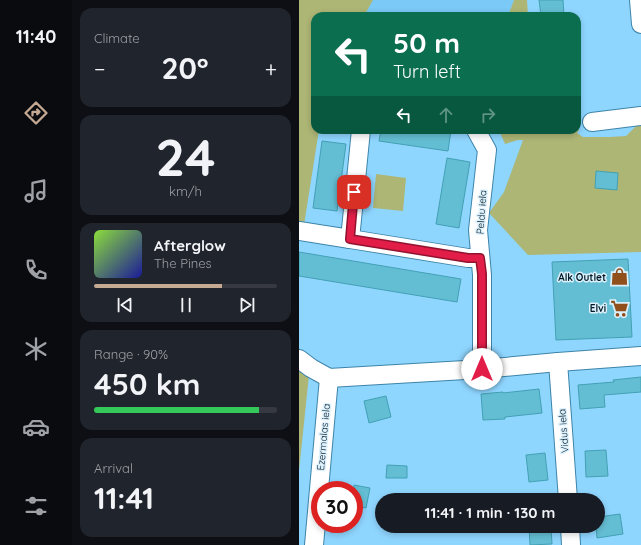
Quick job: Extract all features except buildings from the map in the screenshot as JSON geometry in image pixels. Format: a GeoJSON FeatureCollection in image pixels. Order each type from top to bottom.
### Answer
{"type":"FeatureCollection","features":[{"type":"Feature","properties":{"kind":"street"},"geometry":{"type":"LineString","coordinates":[[639,0],[641,24]]}},
{"type":"Feature","properties":{"kind":"street"},"geometry":{"type":"LineString","coordinates":[[592,122],[641,116]]}},
{"type":"Feature","properties":{"kind":"street"},"geometry":{"type":"LineString","coordinates":[[350,239],[361,134]]}},
{"type":"Feature","properties":{"kind":"street","name":"Peldu iela"},"geometry":{"type":"LineString","coordinates":[[478,134],[487,150],[478,230],[482,274],[482,369]]}},
{"type":"Feature","properties":{"kind":"street"},"geometry":{"type":"LineString","coordinates":[[299,231],[468,258],[480,258]]}},
{"type":"Feature","properties":{"kind":"street"},"geometry":{"type":"LineString","coordinates":[[299,359],[329,378],[482,369],[641,356]]}},
{"type":"Feature","properties":{"kind":"street","name":"Vidus iela"},"geometry":{"type":"LineString","coordinates":[[558,362],[567,493]]}},
{"type":"Feature","properties":{"kind":"street","name":"Ezermalas iela"},"geometry":{"type":"LineString","coordinates":[[314,545],[329,378]]}},
{"type":"Feature","properties":{"kind":"street"},"geometry":{"type":"LineString","coordinates":[[570,533],[571,545]]}},
{"type":"Feature","properties":{"kind":"shaded area"},"geometry":{"type":"Polygon","coordinates":[[[319,0],[514,0],[510,12],[317,12],[319,0]]]}},
{"type":"Feature","properties":{"kind":"green space"},"geometry":{"type":"Polygon","coordinates":[[[299,0],[373,0],[366,12],[311,12],[311,134],[318,134],[304,225],[299,223],[299,0]]]}},
{"type":"Feature","properties":{"kind":"green space"},"geometry":{"type":"Polygon","coordinates":[[[514,0],[527,0],[528,12],[510,12],[514,0]]]}},
{"type":"Feature","properties":{"kind":"green space"},"geometry":{"type":"Polygon","coordinates":[[[637,125],[641,125],[641,252],[528,255],[489,213],[504,192],[523,140],[505,144],[501,134],[578,134],[583,137],[626,136],[637,125]]]}},
{"type":"Feature","properties":{"kind":"green space"},"geometry":{"type":"Polygon","coordinates":[[[376,174],[406,178],[403,211],[373,208],[376,174]]]}},
{"type":"Feature","properties":{"kind":"green space"},"geometry":{"type":"Polygon","coordinates":[[[299,366],[309,375],[299,471],[299,366]]]}},
{"type":"Feature","properties":{"kind":"place","name":"Alk Outlet"},"geometry":{"type":"Point","coordinates":[619,277]}},
{"type":"Feature","properties":{"kind":"place","name":"Elvi"},"geometry":{"type":"Point","coordinates":[619,308]}},
{"type":"Feature","properties":{"kind":"route"},"geometry":{"type":"LineString","coordinates":[[354,192],[350,239],[468,258],[480,258],[482,274],[482,369]]}}]}
